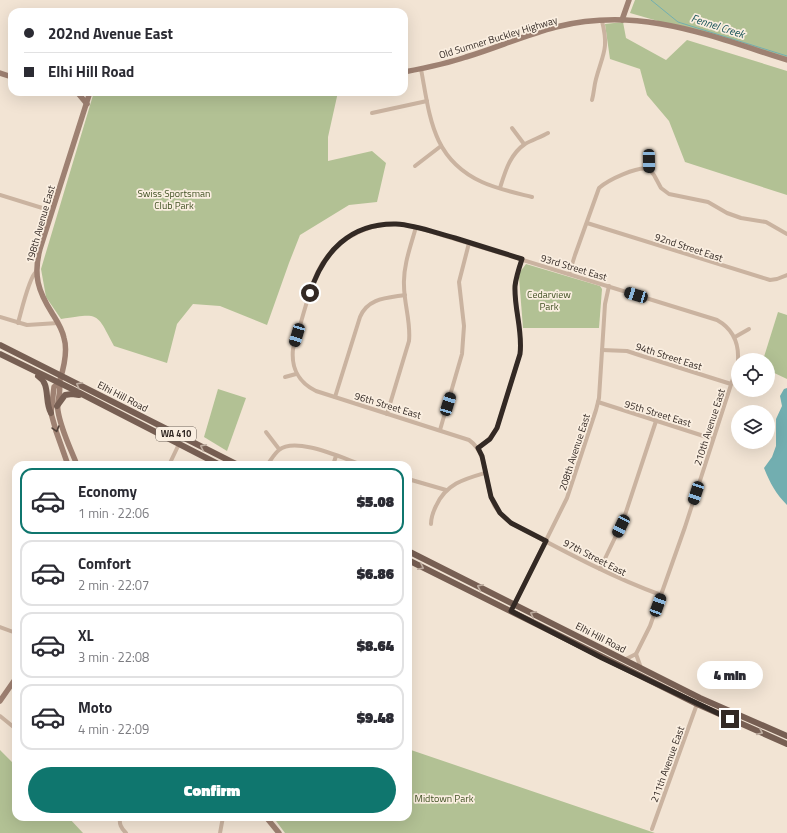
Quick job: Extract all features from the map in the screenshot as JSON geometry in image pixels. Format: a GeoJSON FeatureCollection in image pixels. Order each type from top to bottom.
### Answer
{"type":"FeatureCollection","features":[{"type":"Feature","properties":{"kind":"main road","name":"Elhi Hill Road"},"geometry":{"type":"LineString","coordinates":[[0,345],[230,461]]}},
{"type":"Feature","properties":{"kind":"main road","name":"Elhi Hill Road"},"geometry":{"type":"LineString","coordinates":[[0,354],[212,461]]}},
{"type":"Feature","properties":{"kind":"main road"},"geometry":{"type":"LineString","coordinates":[[22,365],[44,380],[46,385],[48,408],[51,413]]}},
{"type":"Feature","properties":{"kind":"main road"},"geometry":{"type":"LineString","coordinates":[[57,406],[65,395],[72,394],[99,403]]}},
{"type":"Feature","properties":{"kind":"main road","name":"Elhi Hill Road"},"geometry":{"type":"LineString","coordinates":[[412,553],[700,698],[787,736]]}},
{"type":"Feature","properties":{"kind":"main road","name":"Elhi Hill Road"},"geometry":{"type":"LineString","coordinates":[[412,562],[697,704],[787,744]]}},
{"type":"Feature","properties":{"kind":"street"},"geometry":{"type":"LineString","coordinates":[[622,20],[629,0]]}},
{"type":"Feature","properties":{"kind":"street","name":"Old Sumner Buckley Highway"},"geometry":{"type":"LineString","coordinates":[[408,71],[467,57],[552,28],[570,24],[622,20],[645,21],[700,32],[787,60]]}},
{"type":"Feature","properties":{"kind":"street"},"geometry":{"type":"LineString","coordinates":[[592,100],[596,79],[605,50],[605,32],[602,21]]}},
{"type":"Feature","properties":{"kind":"street"},"geometry":{"type":"LineString","coordinates":[[421,69],[433,131],[441,146],[453,162],[482,182],[532,197]]}},
{"type":"Feature","properties":{"kind":"street"},"geometry":{"type":"LineString","coordinates":[[81,96],[87,104]]}},
{"type":"Feature","properties":{"kind":"street","name":"198th Avenue East"},"geometry":{"type":"LineString","coordinates":[[59,383],[65,361],[64,336],[43,299],[36,272],[39,254],[89,96]]}},
{"type":"Feature","properties":{"kind":"street"},"geometry":{"type":"LineString","coordinates":[[372,113],[427,101]]}},
{"type":"Feature","properties":{"kind":"street"},"geometry":{"type":"LineString","coordinates":[[512,128],[524,144]]}},
{"type":"Feature","properties":{"kind":"street"},"geometry":{"type":"LineString","coordinates":[[500,188],[508,164],[524,144],[548,133]]}},
{"type":"Feature","properties":{"kind":"street"},"geometry":{"type":"LineString","coordinates":[[415,166],[441,146]]}},
{"type":"Feature","properties":{"kind":"street"},"geometry":{"type":"LineString","coordinates":[[649,153],[649,170],[661,188],[669,194],[708,202],[727,213],[741,218],[766,222],[787,234]]}},
{"type":"Feature","properties":{"kind":"street"},"geometry":{"type":"LineString","coordinates":[[569,274],[599,188],[612,179],[640,169],[649,170]]}},
{"type":"Feature","properties":{"kind":"street"},"geometry":{"type":"LineString","coordinates":[[0,195],[52,211]]}},
{"type":"Feature","properties":{"kind":"street","name":"92nd Street East"},"geometry":{"type":"LineString","coordinates":[[587,223],[770,280],[787,275]]}},
{"type":"Feature","properties":{"kind":"street","name":"93rd Street East"},"geometry":{"type":"LineString","coordinates":[[296,374],[292,358],[293,349],[318,273],[328,256],[337,246],[362,230],[389,224],[416,227],[717,320],[723,323],[735,337]]}},
{"type":"Feature","properties":{"kind":"street"},"geometry":{"type":"LineString","coordinates":[[387,414],[409,341],[410,330],[404,281],[416,227]]}},
{"type":"Feature","properties":{"kind":"street"},"geometry":{"type":"LineString","coordinates":[[440,430],[462,354],[464,326],[459,282],[469,243]]}},
{"type":"Feature","properties":{"kind":"street"},"geometry":{"type":"LineString","coordinates":[[478,448],[490,439],[497,428],[520,354],[521,341],[515,288],[522,259]]}},
{"type":"Feature","properties":{"kind":"street"},"geometry":{"type":"LineString","coordinates":[[18,323],[33,274],[36,272]]}},
{"type":"Feature","properties":{"kind":"street","name":"208th Avenue East"},"geometry":{"type":"LineString","coordinates":[[511,611],[567,498],[598,402],[605,304],[609,286]]}},
{"type":"Feature","properties":{"kind":"street"},"geometry":{"type":"LineString","coordinates":[[335,397],[364,309],[371,303],[380,299],[405,295]]}},
{"type":"Feature","properties":{"kind":"street"},"geometry":{"type":"LineString","coordinates":[[0,317],[33,326],[58,323]]}},
{"type":"Feature","properties":{"kind":"street"},"geometry":{"type":"LineString","coordinates":[[735,337],[749,329]]}},
{"type":"Feature","properties":{"kind":"street","name":"210th Avenue East"},"geometry":{"type":"LineString","coordinates":[[735,337],[738,353]]}},
{"type":"Feature","properties":{"kind":"street","name":"94th Street East"},"geometry":{"type":"LineString","coordinates":[[602,350],[627,352],[639,355],[731,384]]}},
{"type":"Feature","properties":{"kind":"street"},"geometry":{"type":"LineString","coordinates":[[285,377],[296,374]]}},
{"type":"Feature","properties":{"kind":"street","name":"96th Street East"},"geometry":{"type":"LineString","coordinates":[[296,374],[311,389],[469,440],[478,448]]}},
{"type":"Feature","properties":{"kind":"street"},"geometry":{"type":"LineString","coordinates":[[67,461],[51,413],[54,387],[59,383],[61,389],[57,406],[65,436],[75,461]]}},
{"type":"Feature","properties":{"kind":"street","name":"210th Avenue East"},"geometry":{"type":"LineString","coordinates":[[636,654],[649,630],[685,527],[731,384]]}},
{"type":"Feature","properties":{"kind":"street","name":"95th Street East"},"geometry":{"type":"LineString","coordinates":[[598,402],[713,438]]}},
{"type":"Feature","properties":{"kind":"street"},"geometry":{"type":"LineString","coordinates":[[600,569],[623,521],[656,421]]}},
{"type":"Feature","properties":{"kind":"street"},"geometry":{"type":"LineString","coordinates":[[266,432],[279,449]]}},
{"type":"Feature","properties":{"kind":"street"},"geometry":{"type":"LineString","coordinates":[[171,461],[179,444]]}},
{"type":"Feature","properties":{"kind":"street"},"geometry":{"type":"LineString","coordinates":[[271,461],[279,449],[284,447],[302,446],[351,461]]}},
{"type":"Feature","properties":{"kind":"street","name":"97th Street East"},"geometry":{"type":"LineString","coordinates":[[478,448],[482,456],[485,473],[493,500],[500,513],[511,523],[626,582],[661,595]]}},
{"type":"Feature","properties":{"kind":"street"},"geometry":{"type":"LineString","coordinates":[[334,461],[336,456]]}},
{"type":"Feature","properties":{"kind":"street"},"geometry":{"type":"LineString","coordinates":[[431,524],[431,519],[436,505],[446,490],[464,480],[485,473]]}},
{"type":"Feature","properties":{"kind":"street"},"geometry":{"type":"LineString","coordinates":[[412,480],[446,490]]}},
{"type":"Feature","properties":{"kind":"street"},"geometry":{"type":"LineString","coordinates":[[0,628],[12,632]]}},
{"type":"Feature","properties":{"kind":"street"},"geometry":{"type":"LineString","coordinates":[[624,660],[636,654],[641,668]]}},
{"type":"Feature","properties":{"kind":"street"},"geometry":{"type":"LineString","coordinates":[[0,701],[12,684]]}},
{"type":"Feature","properties":{"kind":"street","name":"211th Avenue East"},"geometry":{"type":"LineString","coordinates":[[652,829],[697,704]]}},
{"type":"Feature","properties":{"kind":"street"},"geometry":{"type":"LineString","coordinates":[[0,716],[12,726]]}},
{"type":"Feature","properties":{"kind":"street"},"geometry":{"type":"LineString","coordinates":[[120,821],[121,828],[126,833]]}},
{"type":"Feature","properties":{"kind":"street"},"geometry":{"type":"LineString","coordinates":[[220,833],[223,821]]}},
{"type":"Feature","properties":{"kind":"street"},"geometry":{"type":"LineString","coordinates":[[269,821],[279,833]]}},
{"type":"Feature","properties":{"kind":"green space"},"geometry":{"type":"Polygon","coordinates":[[[635,0],[787,0],[787,58],[630,13],[635,0]]]}},
{"type":"Feature","properties":{"kind":"green space"},"geometry":{"type":"Polygon","coordinates":[[[623,22],[626,38],[666,60],[687,40],[787,71],[787,195],[685,162],[669,121],[647,95],[640,69],[610,59],[605,24],[623,22]]]}},
{"type":"Feature","properties":{"kind":"green space","name":"Swiss Sportsman Club Park"},"geometry":{"type":"Polygon","coordinates":[[[93,96],[337,96],[328,137],[328,161],[372,151],[386,163],[377,202],[349,205],[300,235],[267,325],[220,306],[193,304],[177,324],[167,363],[114,346],[100,321],[95,318],[83,316],[61,319],[46,297],[41,269],[93,96]]]}},
{"type":"Feature","properties":{"kind":"green space","name":"Cedarview Park"},"geometry":{"type":"Polygon","coordinates":[[[526,264],[600,286],[602,289],[599,328],[523,328],[519,277],[520,272],[526,264]]]}},
{"type":"Feature","properties":{"kind":"green space"},"geometry":{"type":"Polygon","coordinates":[[[778,312],[787,315],[787,379],[775,373],[775,353],[765,353],[778,312]]]}},
{"type":"Feature","properties":{"kind":"green space"},"geometry":{"type":"Polygon","coordinates":[[[218,389],[246,398],[227,451],[204,437],[218,389]]]}},
{"type":"Feature","properties":{"kind":"green space"},"geometry":{"type":"Polygon","coordinates":[[[0,750],[12,762],[12,821],[72,821],[83,833],[0,833],[0,750]]]}},
{"type":"Feature","properties":{"kind":"green space","name":"Midtown Park"},"geometry":{"type":"Polygon","coordinates":[[[412,750],[655,833],[285,833],[276,821],[412,821],[412,750]]]}},
{"type":"Feature","properties":{"kind":"water"},"geometry":{"type":"Polygon","coordinates":[[[787,388],[787,505],[774,488],[764,468],[772,457],[776,446],[776,419],[782,406],[780,396],[784,389],[787,388]]]}},
{"type":"Feature","properties":{"kind":"waterway","name":"Fennel Creek"},"geometry":{"type":"LineString","coordinates":[[651,0],[678,22],[787,56]]}},
{"type":"Feature","properties":{"kind":"route"},"geometry":{"type":"LineString","coordinates":[[310,293],[324,261],[332,251],[353,234],[381,225],[397,224],[416,227],[522,259],[515,288],[521,341],[517,367],[497,428],[490,439],[478,448],[482,456],[491,497],[500,513],[511,523],[546,541],[511,611],[602,658],[730,719]]}}]}
